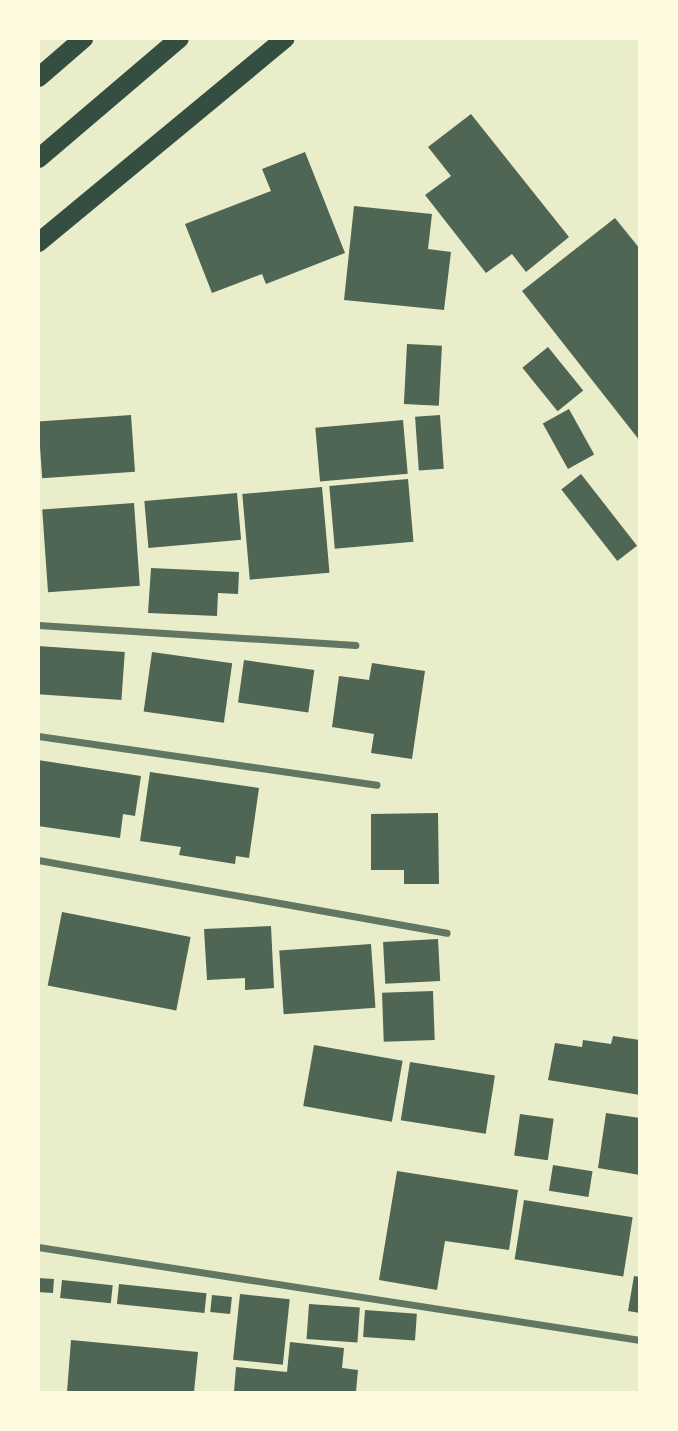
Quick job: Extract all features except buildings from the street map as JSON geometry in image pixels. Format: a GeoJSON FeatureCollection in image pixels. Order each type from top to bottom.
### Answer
{"type":"FeatureCollection","features":[{"type":"Feature","properties":{"kind":"highway"},"geometry":{"type":"LineString","coordinates":[[38,76],[83,38]]}},
{"type":"Feature","properties":{"kind":"highway"},"geometry":{"type":"LineString","coordinates":[[38,158],[179,38]]}},
{"type":"Feature","properties":{"kind":"highway"},"geometry":{"type":"LineString","coordinates":[[38,242],[285,38]]}},
{"type":"Feature","properties":{"kind":"street"},"geometry":{"type":"LineString","coordinates":[[38,625],[355,645]]}},
{"type":"Feature","properties":{"kind":"street"},"geometry":{"type":"LineString","coordinates":[[38,736],[376,785]]}},
{"type":"Feature","properties":{"kind":"street"},"geometry":{"type":"LineString","coordinates":[[38,860],[447,933]]}},
{"type":"Feature","properties":{"kind":"street"},"geometry":{"type":"LineString","coordinates":[[38,1247],[639,1340]]}}]}
